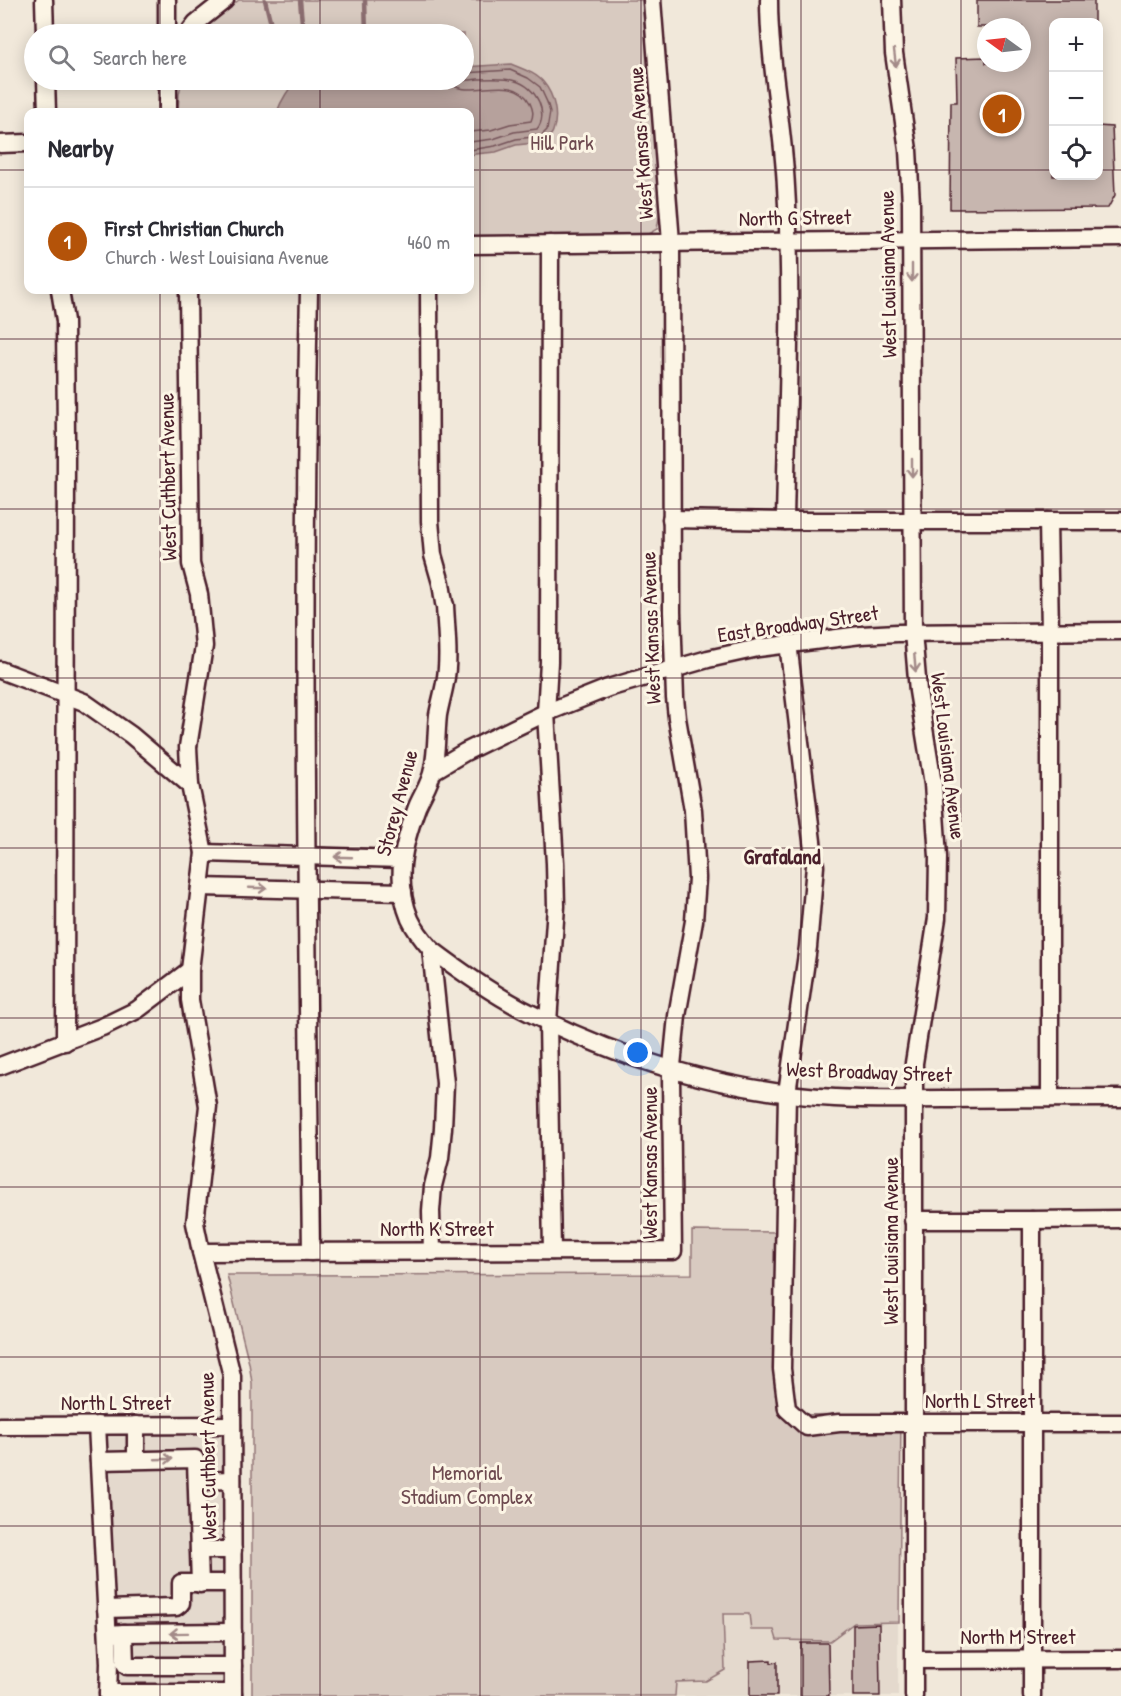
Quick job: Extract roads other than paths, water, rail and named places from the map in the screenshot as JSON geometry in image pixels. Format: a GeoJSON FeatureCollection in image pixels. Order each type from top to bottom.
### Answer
{"type":"FeatureCollection","features":[{"type":"Feature","properties":{"kind":"street"},"geometry":{"type":"LineString","coordinates":[[44,0],[45,24]]}},
{"type":"Feature","properties":{"kind":"street"},"geometry":{"type":"LineString","coordinates":[[167,0],[167,24]]}},
{"type":"Feature","properties":{"kind":"street"},"geometry":{"type":"LineString","coordinates":[[195,24],[225,0]]}},
{"type":"Feature","properties":{"kind":"street","name":"West Kansas Avenue"},"geometry":{"type":"LineString","coordinates":[[652,0],[671,242],[671,519],[674,669],[677,718],[693,810],[697,878],[694,921],[677,1016],[672,1068],[673,1251]]}},
{"type":"Feature","properties":{"kind":"street"},"geometry":{"type":"LineString","coordinates":[[769,0],[769,26],[779,106],[789,241],[785,520]]}},
{"type":"Feature","properties":{"kind":"street","name":"West Louisiana Avenue"},"geometry":{"type":"LineString","coordinates":[[892,0],[894,53],[909,163],[913,632],[918,691],[933,784],[938,857],[937,918],[914,1063],[914,1696]]}},
{"type":"Feature","properties":{"kind":"street"},"geometry":{"type":"LineString","coordinates":[[46,90],[47,108]]}},
{"type":"Feature","properties":{"kind":"street"},"geometry":{"type":"LineString","coordinates":[[168,90],[168,108]]}},
{"type":"Feature","properties":{"kind":"street"},"geometry":{"type":"LineString","coordinates":[[0,144],[24,143]]}},
{"type":"Feature","properties":{"kind":"street","name":"North G Street"},"geometry":{"type":"LineString","coordinates":[[474,245],[1121,238]]}},
{"type":"Feature","properties":{"kind":"street"},"geometry":{"type":"LineString","coordinates":[[550,244],[549,662],[546,713],[556,906],[548,1022],[552,1251]]}},
{"type":"Feature","properties":{"kind":"street"},"geometry":{"type":"LineString","coordinates":[[61,294],[65,321],[65,1042]]}},
{"type":"Feature","properties":{"kind":"street","name":"West Cuthbert Avenue"},"geometry":{"type":"LineString","coordinates":[[188,294],[191,564],[199,594],[204,646],[188,747],[190,785],[204,853],[190,970],[190,1000],[208,1106],[195,1223],[232,1376],[233,1694]]}},
{"type":"Feature","properties":{"kind":"street"},"geometry":{"type":"LineString","coordinates":[[309,294],[306,435],[306,890],[311,1252]]}},
{"type":"Feature","properties":{"kind":"street","name":"Storey Avenue"},"geometry":{"type":"LineString","coordinates":[[429,294],[430,521],[433,555],[446,605],[448,626],[445,682],[438,715],[433,771],[406,839],[401,859],[403,892],[410,919],[430,950],[445,1083],[440,1158],[433,1186],[431,1211],[432,1252]]}},
{"type":"Feature","properties":{"kind":"street"},"geometry":{"type":"LineString","coordinates":[[671,519],[1121,521]]}},
{"type":"Feature","properties":{"kind":"street"},"geometry":{"type":"LineString","coordinates":[[1048,521],[1050,1098]]}},
{"type":"Feature","properties":{"kind":"street","name":"East Broadway Street"},"geometry":{"type":"LineString","coordinates":[[433,771],[465,752],[546,713],[608,688],[733,654],[861,635],[913,632],[1121,631]]}},
{"type":"Feature","properties":{"kind":"street","name":"North L Street"},"geometry":{"type":"LineString","coordinates":[[789,644],[815,866],[808,947],[787,1093],[782,1370],[787,1409],[807,1427],[839,1423],[1121,1423]]}},
{"type":"Feature","properties":{"kind":"street"},"geometry":{"type":"LineString","coordinates":[[0,670],[84,702],[131,735],[190,785]]}},
{"type":"Feature","properties":{"kind":"street"},"geometry":{"type":"LineString","coordinates":[[204,853],[401,859]]}},
{"type":"Feature","properties":{"kind":"street"},"geometry":{"type":"LineString","coordinates":[[200,887],[403,892]]}},
{"type":"Feature","properties":{"kind":"street","name":"West Broadway Street"},"geometry":{"type":"LineString","coordinates":[[430,950],[475,981],[548,1022],[608,1048],[724,1082],[832,1098],[1121,1098]]}},
{"type":"Feature","properties":{"kind":"street"},"geometry":{"type":"LineString","coordinates":[[0,1066],[102,1027],[137,1010],[190,970]]}},
{"type":"Feature","properties":{"kind":"street"},"geometry":{"type":"LineString","coordinates":[[913,1220],[1121,1219]]}},
{"type":"Feature","properties":{"kind":"street"},"geometry":{"type":"LineString","coordinates":[[1032,1220],[1032,1696]]}},
{"type":"Feature","properties":{"kind":"street","name":"North K Street"},"geometry":{"type":"LineString","coordinates":[[201,1252],[673,1251]]}},
{"type":"Feature","properties":{"kind":"street"},"geometry":{"type":"LineString","coordinates":[[97,1425],[106,1609],[125,1664],[127,1666],[233,1666]]}},
{"type":"Feature","properties":{"kind":"street"},"geometry":{"type":"LineString","coordinates":[[136,1425],[136,1460]]}},
{"type":"Feature","properties":{"kind":"street","name":"North L Street"},"geometry":{"type":"LineString","coordinates":[[0,1426],[232,1425]]}},
{"type":"Feature","properties":{"kind":"street"},"geometry":{"type":"LineString","coordinates":[[99,1461],[191,1458],[196,1461],[200,1584]]}},
{"type":"Feature","properties":{"kind":"street"},"geometry":{"type":"LineString","coordinates":[[197,1481],[232,1480]]}},
{"type":"Feature","properties":{"kind":"street"},"geometry":{"type":"LineString","coordinates":[[199,1550],[232,1550]]}},
{"type":"Feature","properties":{"kind":"street"},"geometry":{"type":"LineString","coordinates":[[106,1609],[176,1607],[181,1603],[181,1583],[233,1583]]}},
{"type":"Feature","properties":{"kind":"street"},"geometry":{"type":"LineString","coordinates":[[116,1634],[233,1632]]}},
{"type":"Feature","properties":{"kind":"street"},"geometry":{"type":"LineString","coordinates":[[116,1634],[108,1694],[233,1694]]}},
{"type":"Feature","properties":{"kind":"street","name":"North M Street"},"geometry":{"type":"LineString","coordinates":[[915,1660],[1121,1659]]}},
{"type":"Feature","properties":{"kind":"water"},"geometry":{"type":"Polygon","coordinates":[[[511,64],[529,72],[544,83],[550,93],[555,112],[556,119],[552,134],[544,142],[516,145],[496,152],[474,154],[474,108],[279,108],[288,90],[474,90],[474,66],[511,64]]]}},
{"type":"Feature","properties":{"kind":"waterway"},"geometry":{"type":"LineString","coordinates":[[265,0],[271,24]]}},
{"type":"Feature","properties":{"kind":"waterway"},"geometry":{"type":"LineString","coordinates":[[300,0],[302,24]]}},
{"type":"Feature","properties":{"kind":"waterway"},"geometry":{"type":"LineString","coordinates":[[365,0],[366,24]]}},
{"type":"Feature","properties":{"kind":"place","name":"First Christian Church"},"geometry":{"type":"Point","coordinates":[1002,114]}},
{"type":"Feature","properties":{"kind":"district","name":"Grafaland"},"geometry":{"type":"Point","coordinates":[782,856]}},
{"type":"Feature","properties":{"kind":"park label","name":"Hill Park"},"geometry":{"type":"Point","coordinates":[562,143]}},
{"type":"Feature","properties":{"kind":"park label","name":"Memorial Stadium Complex"},"geometry":{"type":"Point","coordinates":[467,1485]}}]}
